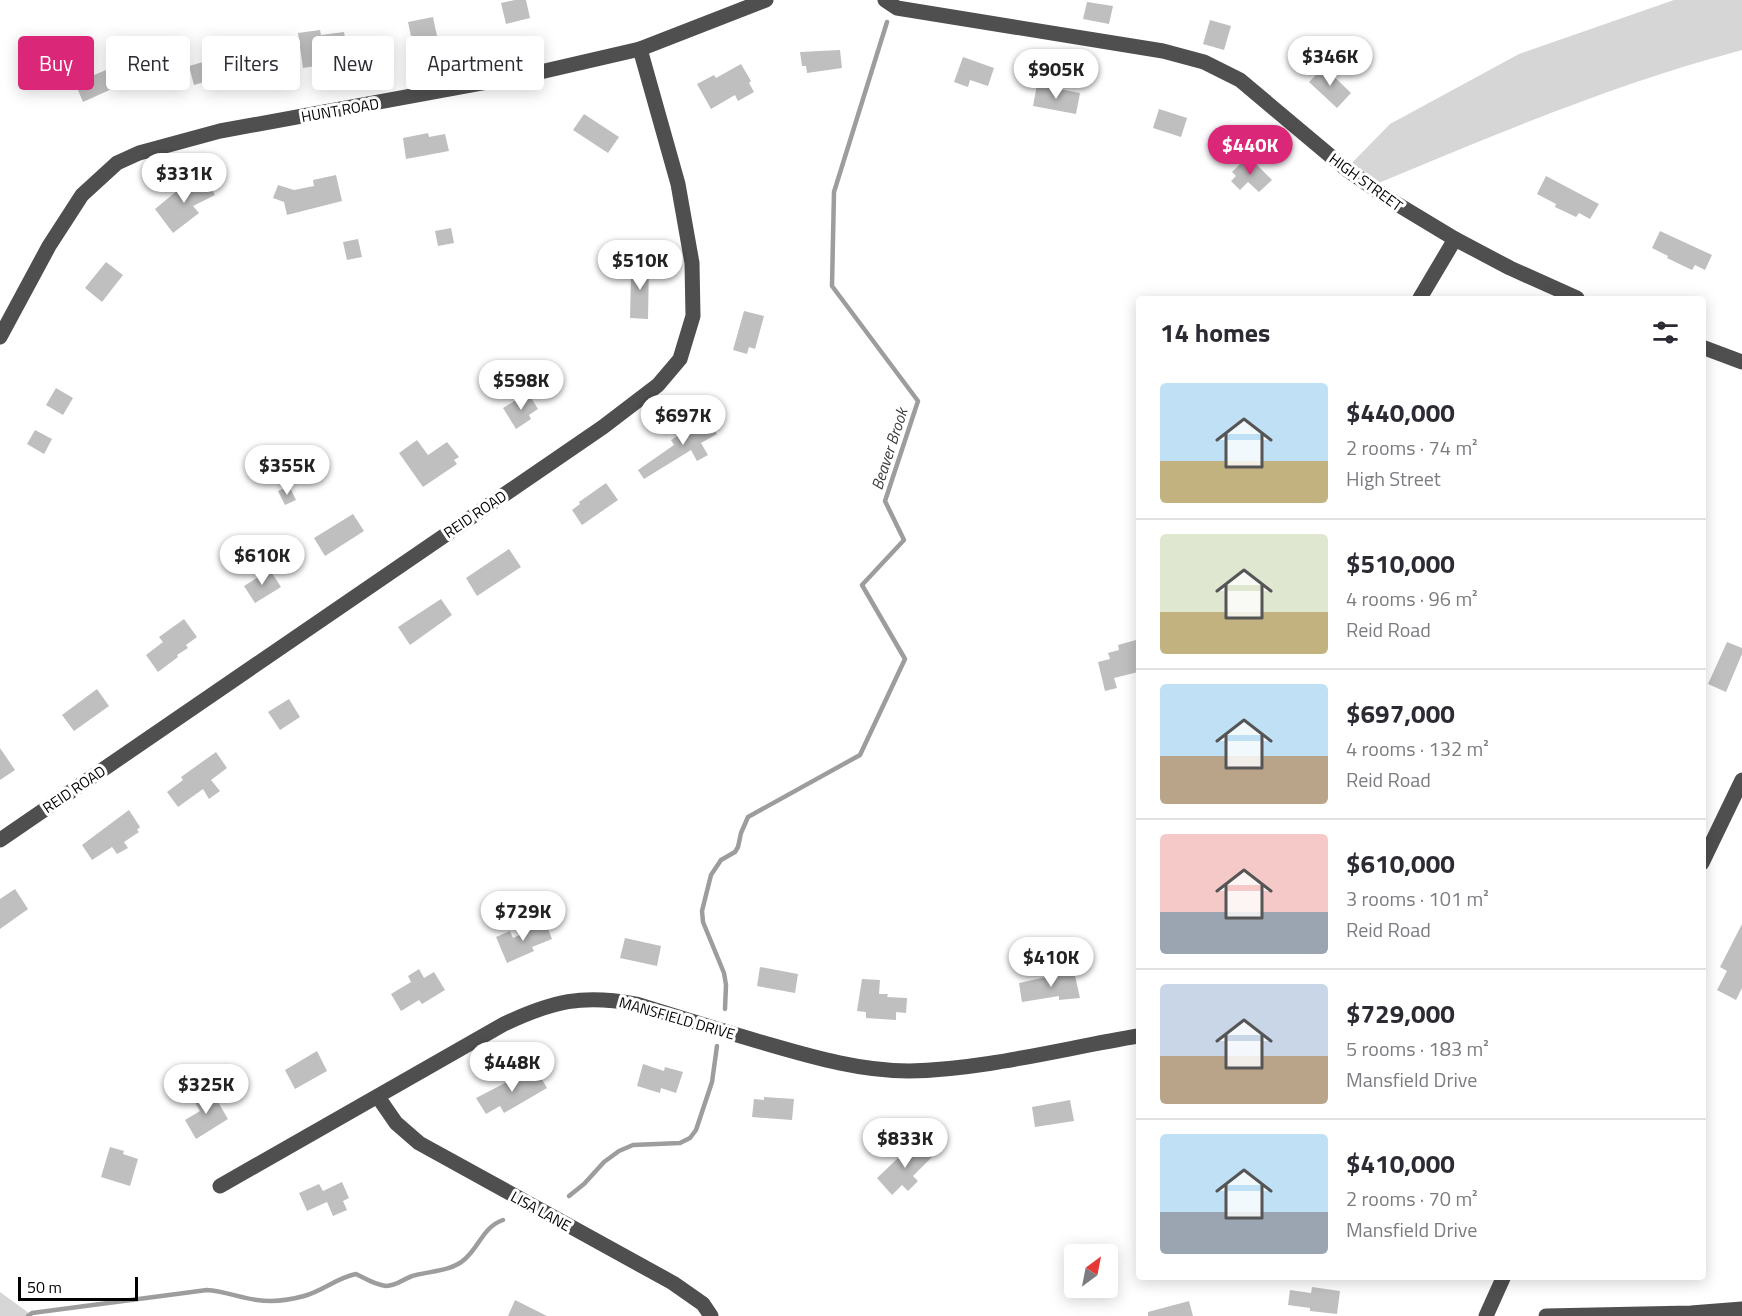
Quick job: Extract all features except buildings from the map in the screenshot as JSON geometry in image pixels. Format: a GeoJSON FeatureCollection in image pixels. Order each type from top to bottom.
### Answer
{"type":"FeatureCollection","features":[{"type":"Feature","properties":{"kind":"street","name":"HUNT ROAD"},"geometry":{"type":"LineString","coordinates":[[0,337],[49,246],[82,195],[117,163],[139,153],[220,131],[536,73],[640,49],[766,0]]}},
{"type":"Feature","properties":{"kind":"street","name":"HIGH STREET"},"geometry":{"type":"LineString","coordinates":[[885,0],[897,8],[1143,47],[1204,62],[1240,80],[1369,187],[1455,239],[1510,268],[1573,296]]}},
{"type":"Feature","properties":{"kind":"street","name":"REID ROAD"},"geometry":{"type":"LineString","coordinates":[[0,840],[603,427],[658,385],[680,359],[693,316],[692,263],[678,184],[640,49]]}},
{"type":"Feature","properties":{"kind":"street"},"geometry":{"type":"LineString","coordinates":[[1421,296],[1455,239]]}},
{"type":"Feature","properties":{"kind":"street"},"geometry":{"type":"LineString","coordinates":[[1706,348],[1742,362]]}},
{"type":"Feature","properties":{"kind":"street"},"geometry":{"type":"LineString","coordinates":[[1706,855],[1742,780]]}},
{"type":"Feature","properties":{"kind":"street","name":"MANSFIELD DRIVE"},"geometry":{"type":"LineString","coordinates":[[220,1186],[483,1035],[547,1005],[588,999],[636,1004],[795,1052],[861,1068],[885,1070],[910,1071],[962,1067],[1136,1036]]}},
{"type":"Feature","properties":{"kind":"street","name":"LISA LANE"},"geometry":{"type":"LineString","coordinates":[[378,1097],[396,1123],[418,1143],[674,1283],[703,1305],[711,1316]]}},
{"type":"Feature","properties":{"kind":"street"},"geometry":{"type":"LineString","coordinates":[[1486,1316],[1502,1280]]}},
{"type":"Feature","properties":{"kind":"street"},"geometry":{"type":"LineString","coordinates":[[1546,1316],[1691,1313],[1742,1309]]}},
{"type":"Feature","properties":{"kind":"shaded area"},"geometry":{"type":"Polygon","coordinates":[[[1674,0],[1742,0],[1742,50],[1600,95],[1507,130],[1369,187],[1346,169],[1390,124],[1519,54],[1674,0]]]}},
{"type":"Feature","properties":{"kind":"shaded area"},"geometry":{"type":"Polygon","coordinates":[[[0,1292],[33,1316],[0,1316],[0,1292]]]}},
{"type":"Feature","properties":{"kind":"waterway","name":"Beaver Brook"},"geometry":{"type":"LineString","coordinates":[[725,1009],[724,973],[703,922],[702,911],[711,875],[721,860],[735,852],[748,817],[860,755],[905,659],[862,585],[904,540],[885,501],[918,401],[832,286],[834,192],[887,22]]}},
{"type":"Feature","properties":{"kind":"waterway","name":"Beaver Brook"},"geometry":{"type":"LineString","coordinates":[[569,1196],[584,1184],[604,1162],[619,1151],[633,1145],[680,1143],[690,1138],[696,1130],[712,1082],[717,1046]]}},
{"type":"Feature","properties":{"kind":"waterway","name":"Beaver Brook"},"geometry":{"type":"LineString","coordinates":[[28,1316],[32,1313],[207,1290],[257,1300],[287,1300],[311,1294],[342,1278],[356,1274],[371,1282],[390,1286],[412,1276],[460,1263],[470,1254],[486,1232],[503,1220]]}}]}
